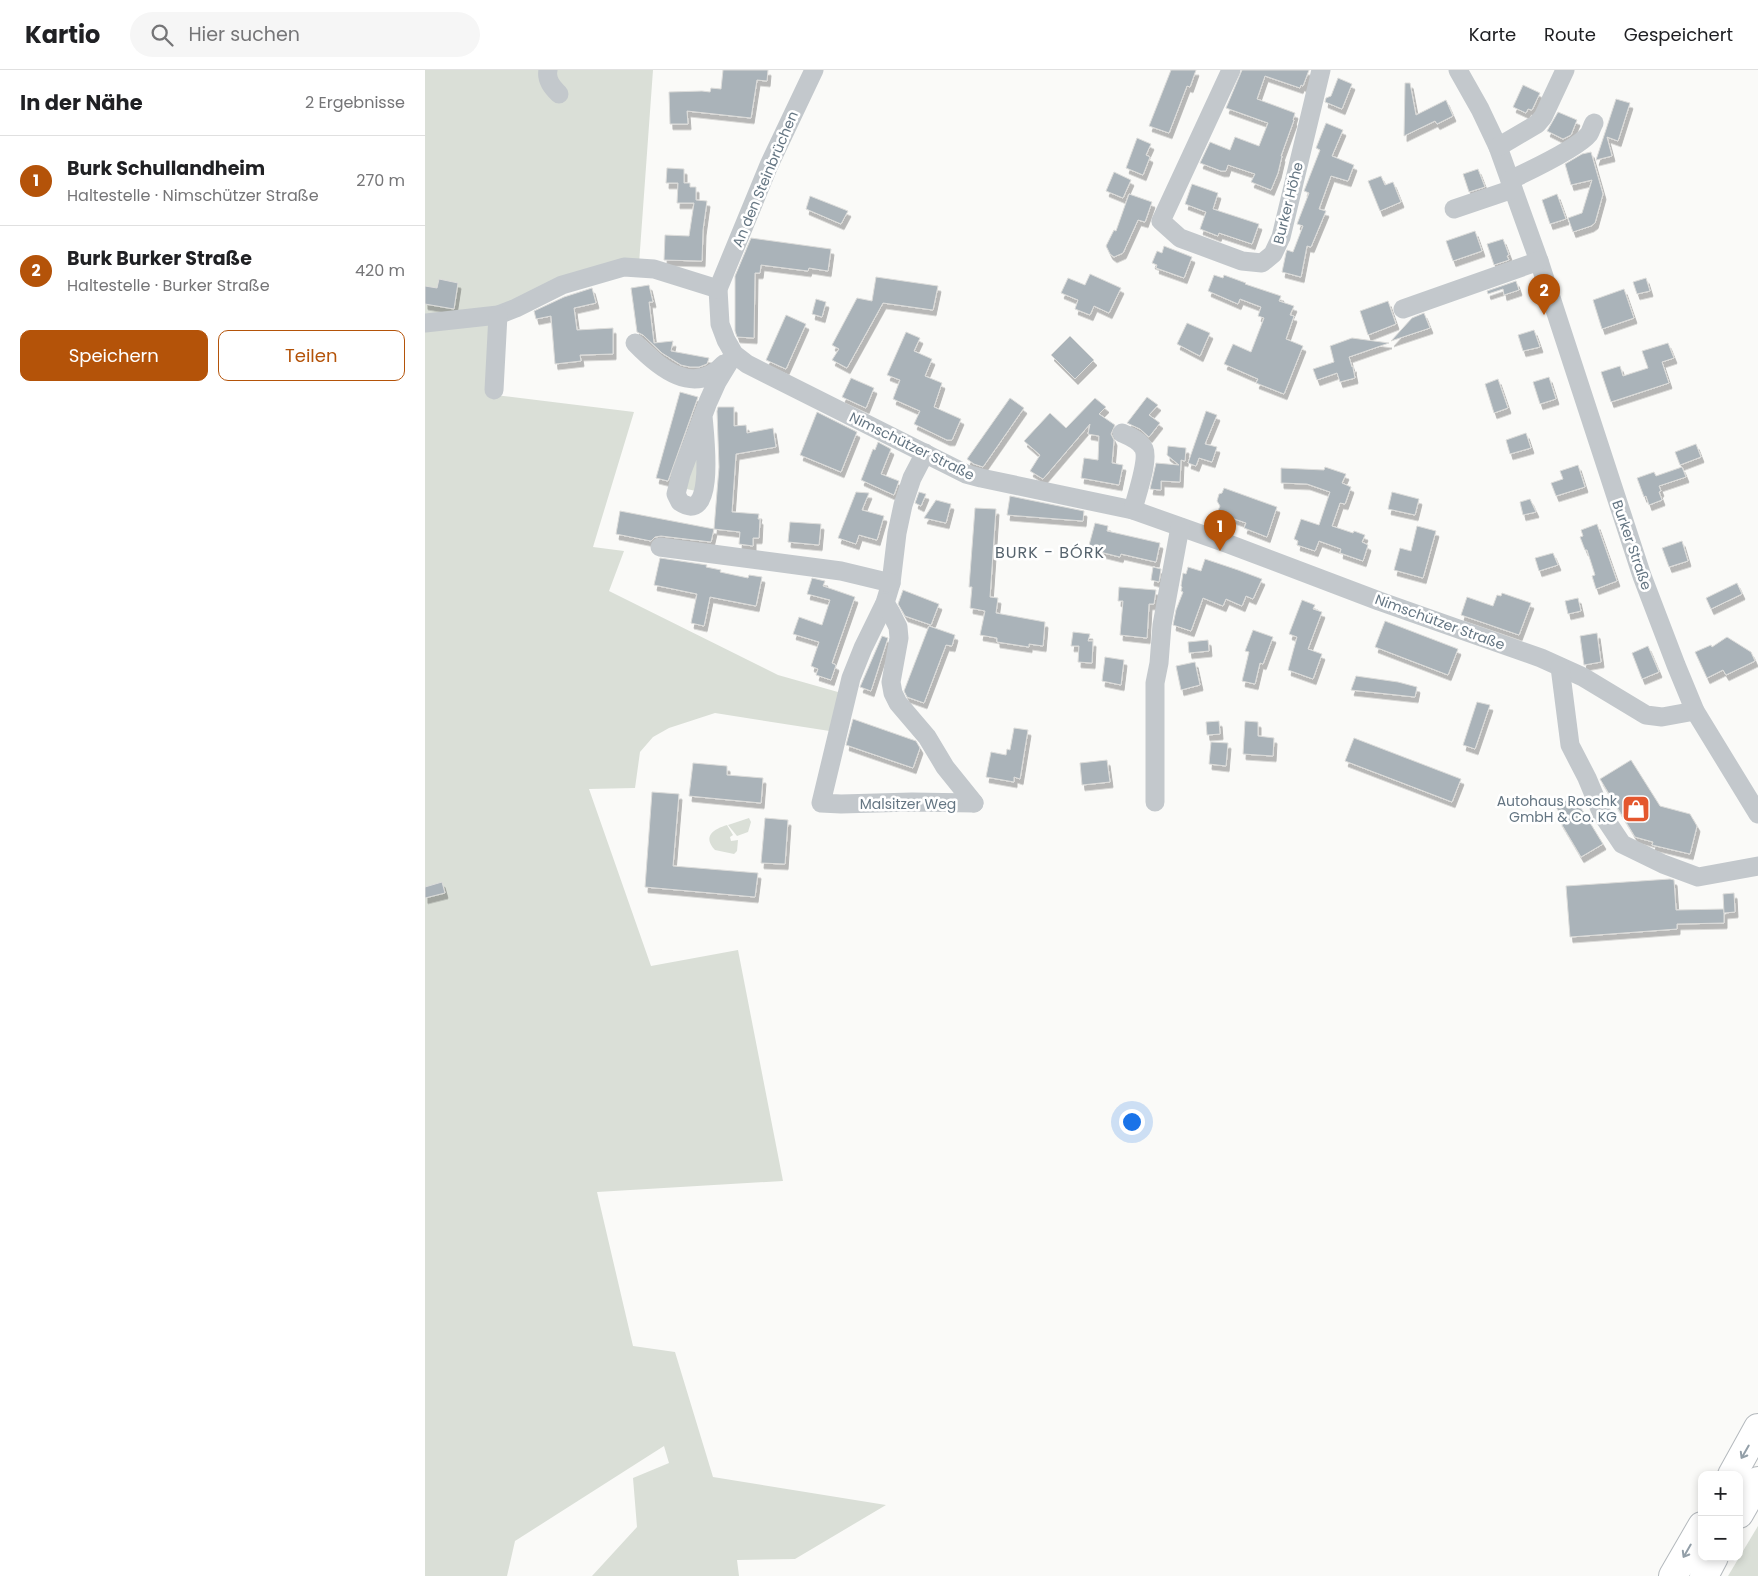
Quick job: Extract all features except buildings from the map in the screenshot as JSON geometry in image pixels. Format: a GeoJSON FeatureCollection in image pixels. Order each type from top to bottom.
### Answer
{"type":"FeatureCollection","features":[{"type":"Feature","properties":{"kind":"highway"},"geometry":{"type":"LineString","coordinates":[[1734,1471],[1758,1428]]}},
{"type":"Feature","properties":{"kind":"highway"},"geometry":{"type":"LineString","coordinates":[[1743,1507],[1758,1481]]}},
{"type":"Feature","properties":{"kind":"highway"},"geometry":{"type":"LineString","coordinates":[[1673,1576],[1698,1533]]}},
{"type":"Feature","properties":{"kind":"highway"},"geometry":{"type":"LineString","coordinates":[[1704,1576],[1713,1561]]}},
{"type":"Feature","properties":{"kind":"street"},"geometry":{"type":"LineString","coordinates":[[548,70],[547,76],[552,88],[559,94]]}},
{"type":"Feature","properties":{"kind":"street","name":"An den Steinbrüchen"},"geometry":{"type":"LineString","coordinates":[[719,289],[769,165],[813,70]]}},
{"type":"Feature","properties":{"kind":"street","name":"Burker Höhe"},"geometry":{"type":"LineString","coordinates":[[1231,70],[1161,221],[1180,238],[1241,262],[1262,263],[1273,254],[1281,237],[1321,70]]}},
{"type":"Feature","properties":{"kind":"street","name":"Burker Straße"},"geometry":{"type":"LineString","coordinates":[[1458,70],[1481,109],[1498,146],[1539,261],[1642,576],[1695,711],[1758,814]]}},
{"type":"Feature","properties":{"kind":"street"},"geometry":{"type":"LineString","coordinates":[[1498,146],[1537,124],[1543,117],[1565,70]]}},
{"type":"Feature","properties":{"kind":"street"},"geometry":{"type":"LineString","coordinates":[[1454,209],[1511,184],[1578,143],[1589,134],[1593,123]]}},
{"type":"Feature","properties":{"kind":"street"},"geometry":{"type":"LineString","coordinates":[[1403,308],[1539,261]]}},
{"type":"Feature","properties":{"kind":"street"},"geometry":{"type":"LineString","coordinates":[[425,323],[497,315],[516,308],[562,285],[624,267],[654,269],[719,289],[721,324],[726,340],[734,354]]}},
{"type":"Feature","properties":{"kind":"street"},"geometry":{"type":"LineString","coordinates":[[494,390],[497,315]]}},
{"type":"Feature","properties":{"kind":"street"},"geometry":{"type":"LineString","coordinates":[[635,343],[662,369],[687,378],[701,379],[708,377],[715,373],[734,354]]}},
{"type":"Feature","properties":{"kind":"street"},"geometry":{"type":"LineString","coordinates":[[703,416],[717,382],[734,354]]}},
{"type":"Feature","properties":{"kind":"street","name":"Nimschützer Straße"},"geometry":{"type":"LineString","coordinates":[[734,354],[747,364],[966,474],[1133,510],[1180,526],[1561,667],[1583,677],[1646,715],[1661,717],[1695,711]]}},
{"type":"Feature","properties":{"kind":"street"},"geometry":{"type":"LineString","coordinates":[[1122,433],[1141,444],[1144,449],[1145,459],[1133,510]]}},
{"type":"Feature","properties":{"kind":"street","name":"Malsitzer Weg"},"geometry":{"type":"LineString","coordinates":[[885,603],[895,620],[899,638],[891,682],[893,693],[898,703],[927,737],[945,767],[974,803],[821,803],[851,678],[885,603],[891,582],[897,533],[903,505],[925,453]]}},
{"type":"Feature","properties":{"kind":"street"},"geometry":{"type":"LineString","coordinates":[[1155,802],[1155,684],[1162,625],[1180,526]]}},
{"type":"Feature","properties":{"kind":"street"},"geometry":{"type":"LineString","coordinates":[[660,548],[841,571],[891,582]]}},
{"type":"Feature","properties":{"kind":"street"},"geometry":{"type":"LineString","coordinates":[[1561,667],[1570,745],[1587,778],[1602,814],[1622,844],[1663,864],[1698,877],[1758,866]]}},
{"type":"Feature","properties":{"kind":"shaded area"},"geometry":{"type":"Polygon","coordinates":[[[425,70],[653,70],[639,264],[498,315],[495,395],[634,412],[593,547],[624,551],[609,591],[778,675],[845,694],[836,732],[715,713],[669,728],[653,737],[640,752],[635,788],[589,789],[651,966],[738,950],[783,1181],[597,1192],[633,1346],[675,1352],[713,1477],[886,1505],[795,1559],[737,1560],[739,1576],[592,1576],[637,1527],[633,1478],[669,1463],[664,1446],[515,1541],[507,1576],[425,1576],[425,70]]]}},
{"type":"Feature","properties":{"kind":"shaded area"},"geometry":{"type":"Polygon","coordinates":[[[698,451],[696,491],[682,488],[698,451]]]}},
{"type":"Feature","properties":{"kind":"shaded area"},"geometry":{"type":"Polygon","coordinates":[[[749,818],[751,822],[748,832],[737,836],[728,825],[749,818]]]}},
{"type":"Feature","properties":{"kind":"shaded area"},"geometry":{"type":"Polygon","coordinates":[[[727,825],[733,835],[730,837],[731,841],[738,840],[737,851],[734,854],[715,850],[710,841],[711,834],[714,831],[727,825]]]}},
{"type":"Feature","properties":{"kind":"shaded area"},"geometry":{"type":"Polygon","coordinates":[[[1758,1526],[1758,1576],[1728,1576],[1737,1561],[1743,1561],[1743,1551],[1758,1526]]]}},
{"type":"Feature","properties":{"kind":"place","name":"Burk Burker Straße"},"geometry":{"type":"Point","coordinates":[1544,315]}},
{"type":"Feature","properties":{"kind":"place","name":"Burk Schullandheim"},"geometry":{"type":"Point","coordinates":[1220,551]}},
{"type":"Feature","properties":{"kind":"place","name":"Autohaus Roschk GmbH & Co. KG"},"geometry":{"type":"Point","coordinates":[1636,809]}},
{"type":"Feature","properties":{"kind":"district","name":"BURK - BÓRK"},"geometry":{"type":"Point","coordinates":[1050,552]}}]}
